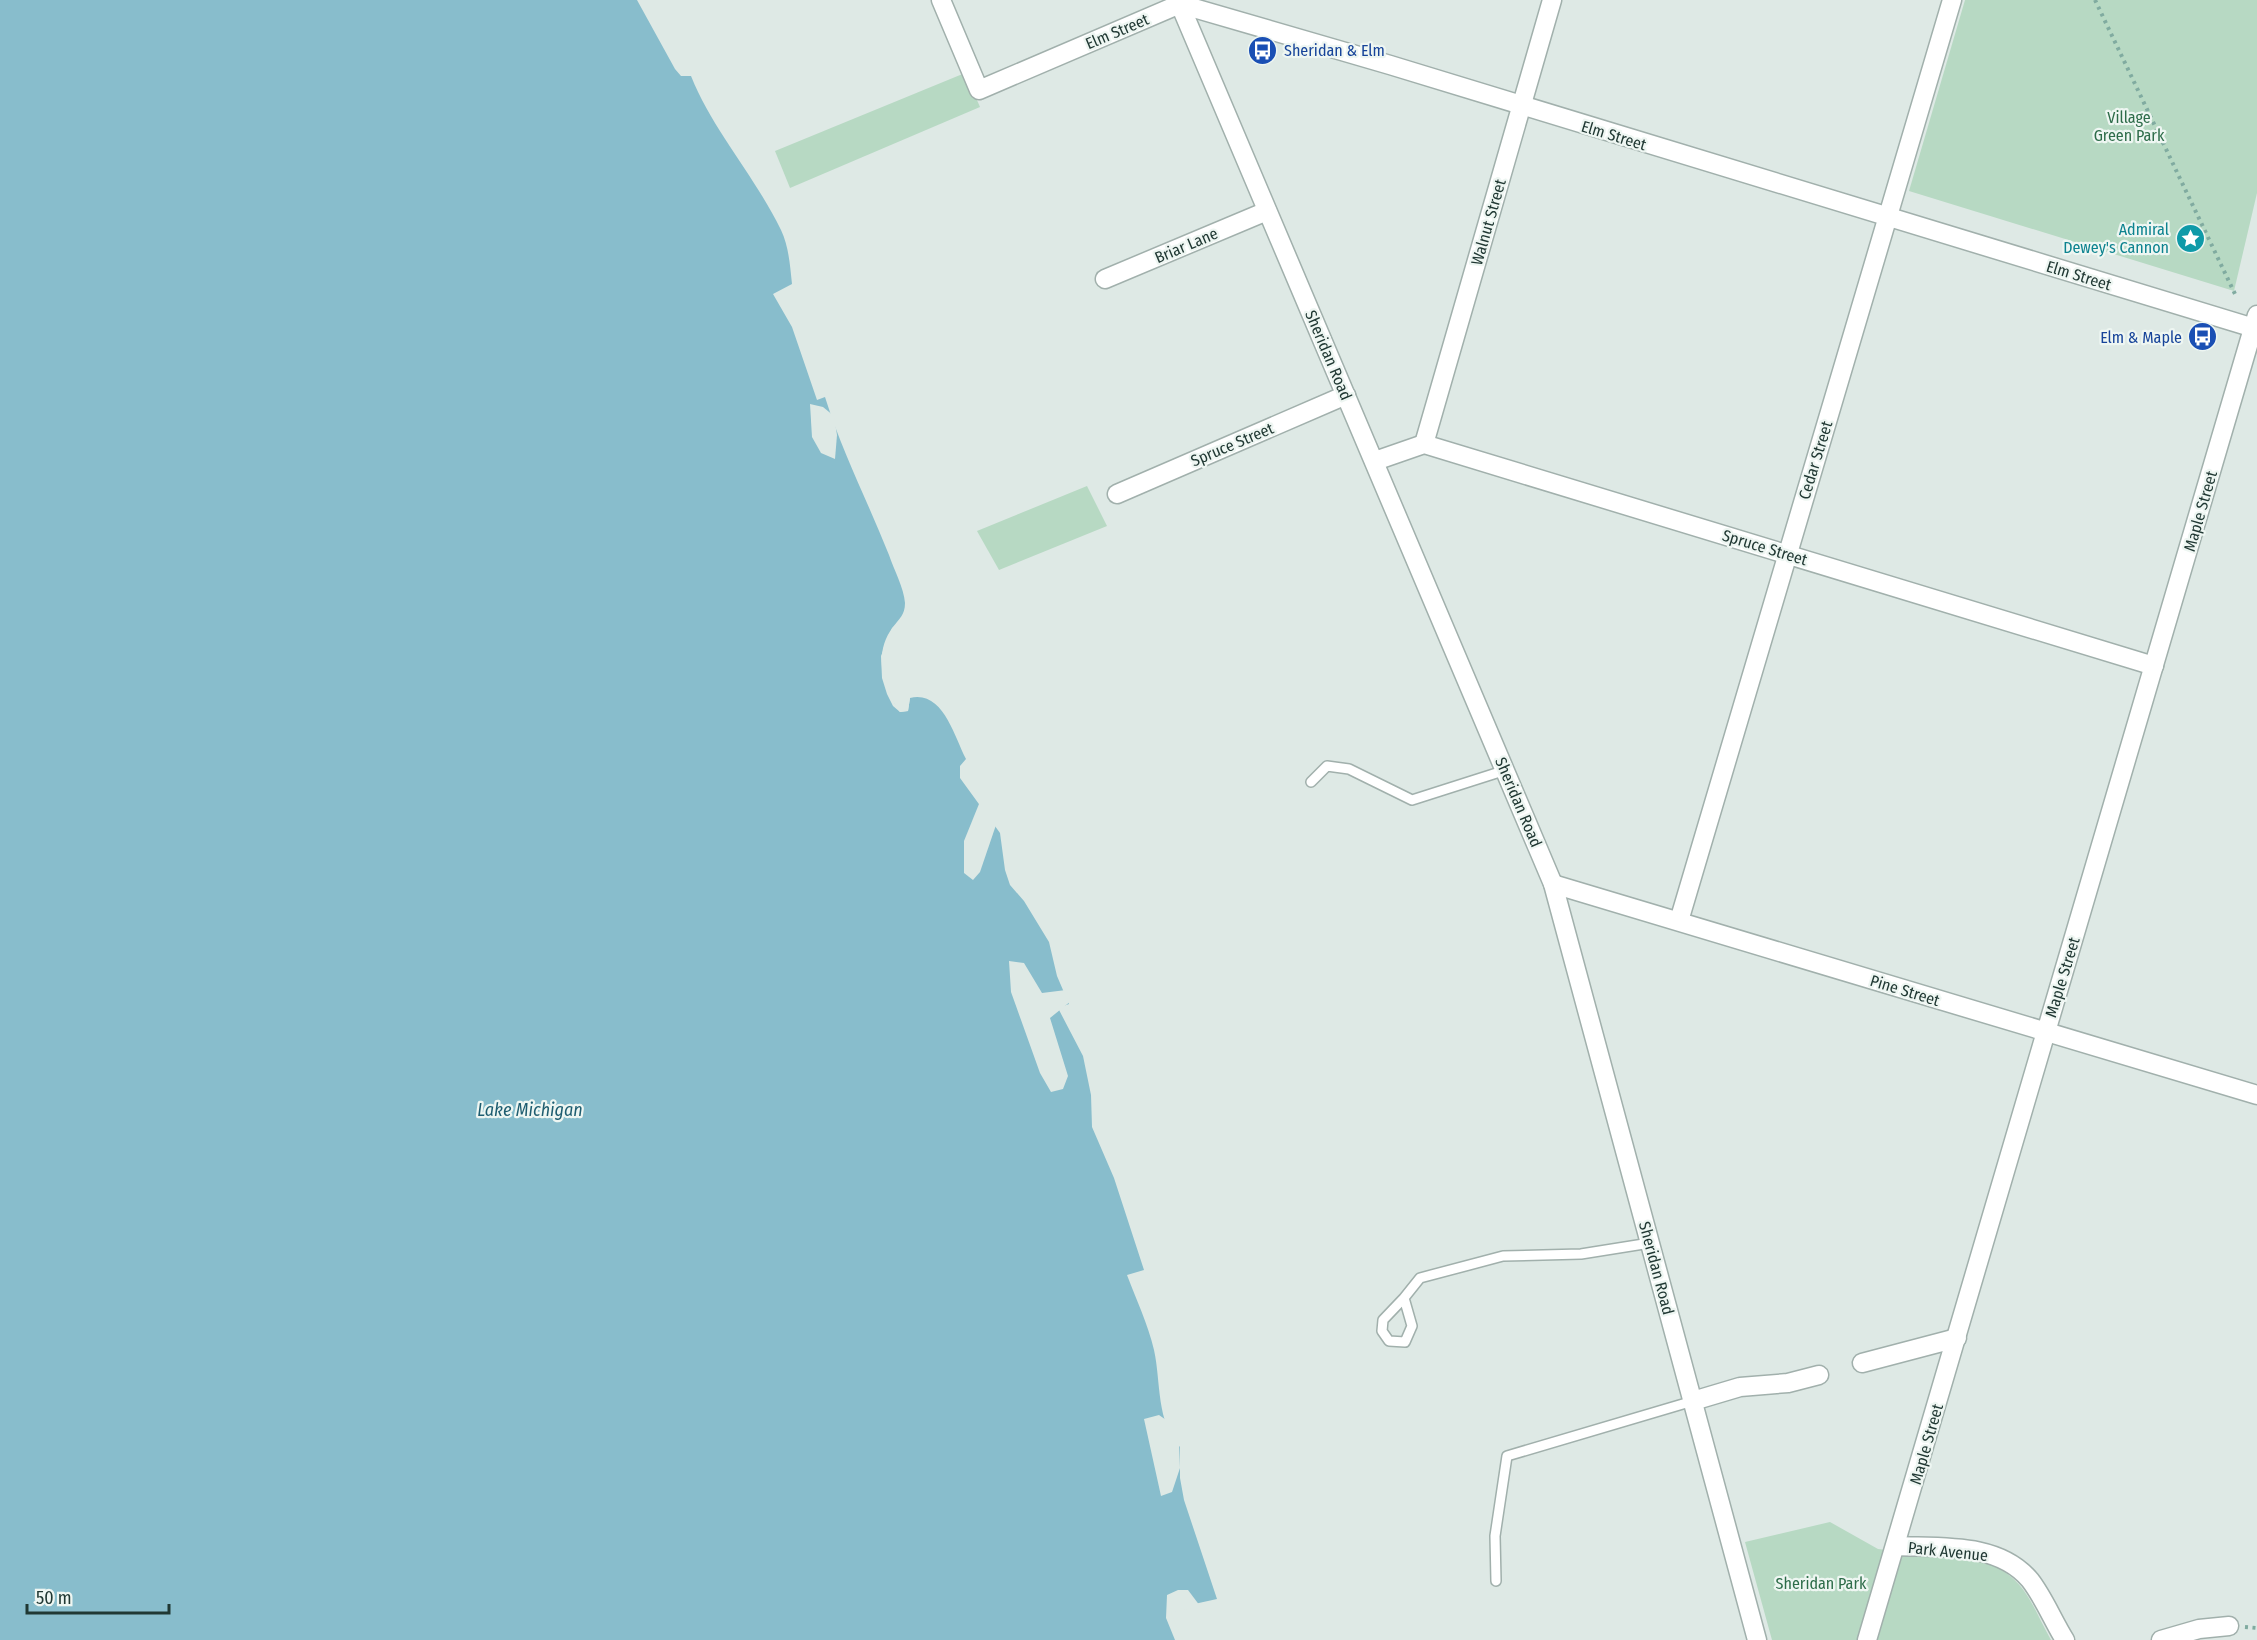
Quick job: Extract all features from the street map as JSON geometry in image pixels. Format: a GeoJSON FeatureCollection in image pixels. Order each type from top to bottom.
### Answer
{"type":"FeatureCollection","features":[{"type":"Feature","properties":{"kind":"street","name":"Elm Street"},"geometry":{"type":"LineString","coordinates":[[941,0],[979,90],[1179,2],[1888,218],[2256,324]]}},
{"type":"Feature","properties":{"kind":"street","name":"Walnut Street"},"geometry":{"type":"LineString","coordinates":[[1424,444],[1552,0]]}},
{"type":"Feature","properties":{"kind":"street","name":"Cedar Street"},"geometry":{"type":"LineString","coordinates":[[1679,921],[1786,553],[1952,0]]}},
{"type":"Feature","properties":{"kind":"street","name":"Sheridan Road"},"geometry":{"type":"LineString","coordinates":[[1179,2],[1553,884],[1757,1640]]}},
{"type":"Feature","properties":{"kind":"street","name":"Briar Lane"},"geometry":{"type":"LineString","coordinates":[[1105,279],[1267,212]]}},
{"type":"Feature","properties":{"kind":"street","name":"Maple Street"},"geometry":{"type":"LineString","coordinates":[[1867,1640],[2256,324]]}},
{"type":"Feature","properties":{"kind":"street","name":"Spruce Street"},"geometry":{"type":"LineString","coordinates":[[1117,494],[1346,395]]}},
{"type":"Feature","properties":{"kind":"street"},"geometry":{"type":"LineString","coordinates":[[1375,460],[1424,444]]}},
{"type":"Feature","properties":{"kind":"street","name":"Spruce Street"},"geometry":{"type":"LineString","coordinates":[[1424,444],[2154,666]]}},
{"type":"Feature","properties":{"kind":"street","name":"Pine Street"},"geometry":{"type":"LineString","coordinates":[[1553,884],[2046,1034],[2257,1095]]}},
{"type":"Feature","properties":{"kind":"street"},"geometry":{"type":"LineString","coordinates":[[1862,1363],[1957,1338]]}},
{"type":"Feature","properties":{"kind":"street"},"geometry":{"type":"LineString","coordinates":[[1693,1401],[1740,1387],[1788,1383],[1819,1374]]}},
{"type":"Feature","properties":{"kind":"street","name":"Park Avenue"},"geometry":{"type":"LineString","coordinates":[[1896,1546],[1975,1551],[2007,1562],[2031,1581],[2065,1640]]}},
{"type":"Feature","properties":{"kind":"street"},"geometry":{"type":"LineString","coordinates":[[2161,1640],[2199,1629],[2229,1626]]}},
{"type":"Feature","properties":{"kind":"lane"},"geometry":{"type":"LineString","coordinates":[[1311,782],[1327,766],[1349,769],[1412,800],[1506,770]]}},
{"type":"Feature","properties":{"kind":"lane"},"geometry":{"type":"LineString","coordinates":[[1404,1298],[1412,1326],[1405,1342],[1389,1341],[1382,1331],[1383,1320],[1420,1278],[1503,1256],[1581,1254],[1650,1243]]}},
{"type":"Feature","properties":{"kind":"lane"},"geometry":{"type":"LineString","coordinates":[[1496,1581],[1495,1536],[1507,1456],[1693,1401]]}},
{"type":"Feature","properties":{"kind":"path"},"geometry":{"type":"LineString","coordinates":[[2095,0],[2235,294]]}},
{"type":"Feature","properties":{"kind":"green space","name":"Village Green Park"},"geometry":{"type":"Polygon","coordinates":[[[1965,0],[2257,0],[2257,193],[2234,291],[1909,191],[1965,0]]]}},
{"type":"Feature","properties":{"kind":"green space"},"geometry":{"type":"Polygon","coordinates":[[[965,73],[980,107],[790,188],[775,151],[965,73]]]}},
{"type":"Feature","properties":{"kind":"green space"},"geometry":{"type":"Polygon","coordinates":[[[1087,486],[1107,526],[999,570],[977,531],[1087,486]]]}},
{"type":"Feature","properties":{"kind":"green space","name":"Sheridan Park"},"geometry":{"type":"Polygon","coordinates":[[[1830,1522],[1878,1549],[1986,1562],[2000,1569],[2011,1576],[2026,1594],[2051,1640],[1772,1640],[1745,1542],[1830,1522]]]}},
{"type":"Feature","properties":{"kind":"water","name":"Lake Michigan"},"geometry":{"type":"Polygon","coordinates":[[[0,0],[637,0],[675,69],[681,76],[691,76],[722,135],[771,210],[784,236],[792,284],[773,294],[792,327],[817,400],[825,397],[904,597],[903,614],[887,637],[883,648],[882,670],[888,692],[900,712],[908,711],[910,698],[921,697],[931,701],[946,717],[966,759],[960,766],[960,778],[1000,833],[1005,870],[1010,885],[1024,901],[1049,942],[1057,976],[1069,1004],[1058,1008],[1083,1056],[1091,1095],[1092,1127],[1114,1178],[1144,1270],[1127,1275],[1151,1340],[1163,1414],[1172,1437],[1180,1447],[1180,1478],[1184,1500],[1217,1599],[1167,1610],[1180,1640],[0,1640],[0,0]]]}},
{"type":"Feature","properties":{"kind":"pier"},"geometry":{"type":"Polygon","coordinates":[[[810,404],[823,407],[834,416],[837,435],[835,459],[821,453],[812,437],[810,404]]]}},
{"type":"Feature","properties":{"kind":"pier"},"geometry":{"type":"Polygon","coordinates":[[[906,616],[894,630],[884,656],[885,677],[895,704],[901,709],[906,708],[909,695],[910,698],[908,711],[900,712],[893,706],[887,694],[882,678],[881,656],[892,628],[906,616]]]}},
{"type":"Feature","properties":{"kind":"pier"},"geometry":{"type":"Polygon","coordinates":[[[981,799],[996,820],[996,825],[980,872],[973,880],[964,873],[964,841],[981,799]]]}},
{"type":"Feature","properties":{"kind":"pier"},"geometry":{"type":"Polygon","coordinates":[[[1009,961],[1024,963],[1042,993],[1066,990],[1071,1001],[1050,1018],[1068,1076],[1063,1089],[1051,1092],[1040,1073],[1011,992],[1009,961]]]}},
{"type":"Feature","properties":{"kind":"pier"},"geometry":{"type":"Polygon","coordinates":[[[1159,1415],[1169,1422],[1173,1436],[1179,1442],[1180,1468],[1172,1492],[1161,1496],[1144,1419],[1159,1415]]]}},
{"type":"Feature","properties":{"kind":"pier"},"geometry":{"type":"Polygon","coordinates":[[[1178,1590],[1188,1590],[1200,1606],[1171,1613],[1183,1640],[1175,1640],[1166,1618],[1167,1595],[1178,1590]]]}},
{"type":"Feature","properties":{"kind":"place","name":"Sheridan & Elm"},"geometry":{"type":"Point","coordinates":[1263,50]}},
{"type":"Feature","properties":{"kind":"place","name":"Admiral Dewey's Cannon"},"geometry":{"type":"Point","coordinates":[2190,238]}},
{"type":"Feature","properties":{"kind":"place","name":"Elm & Maple"},"geometry":{"type":"Point","coordinates":[2203,337]}}]}
